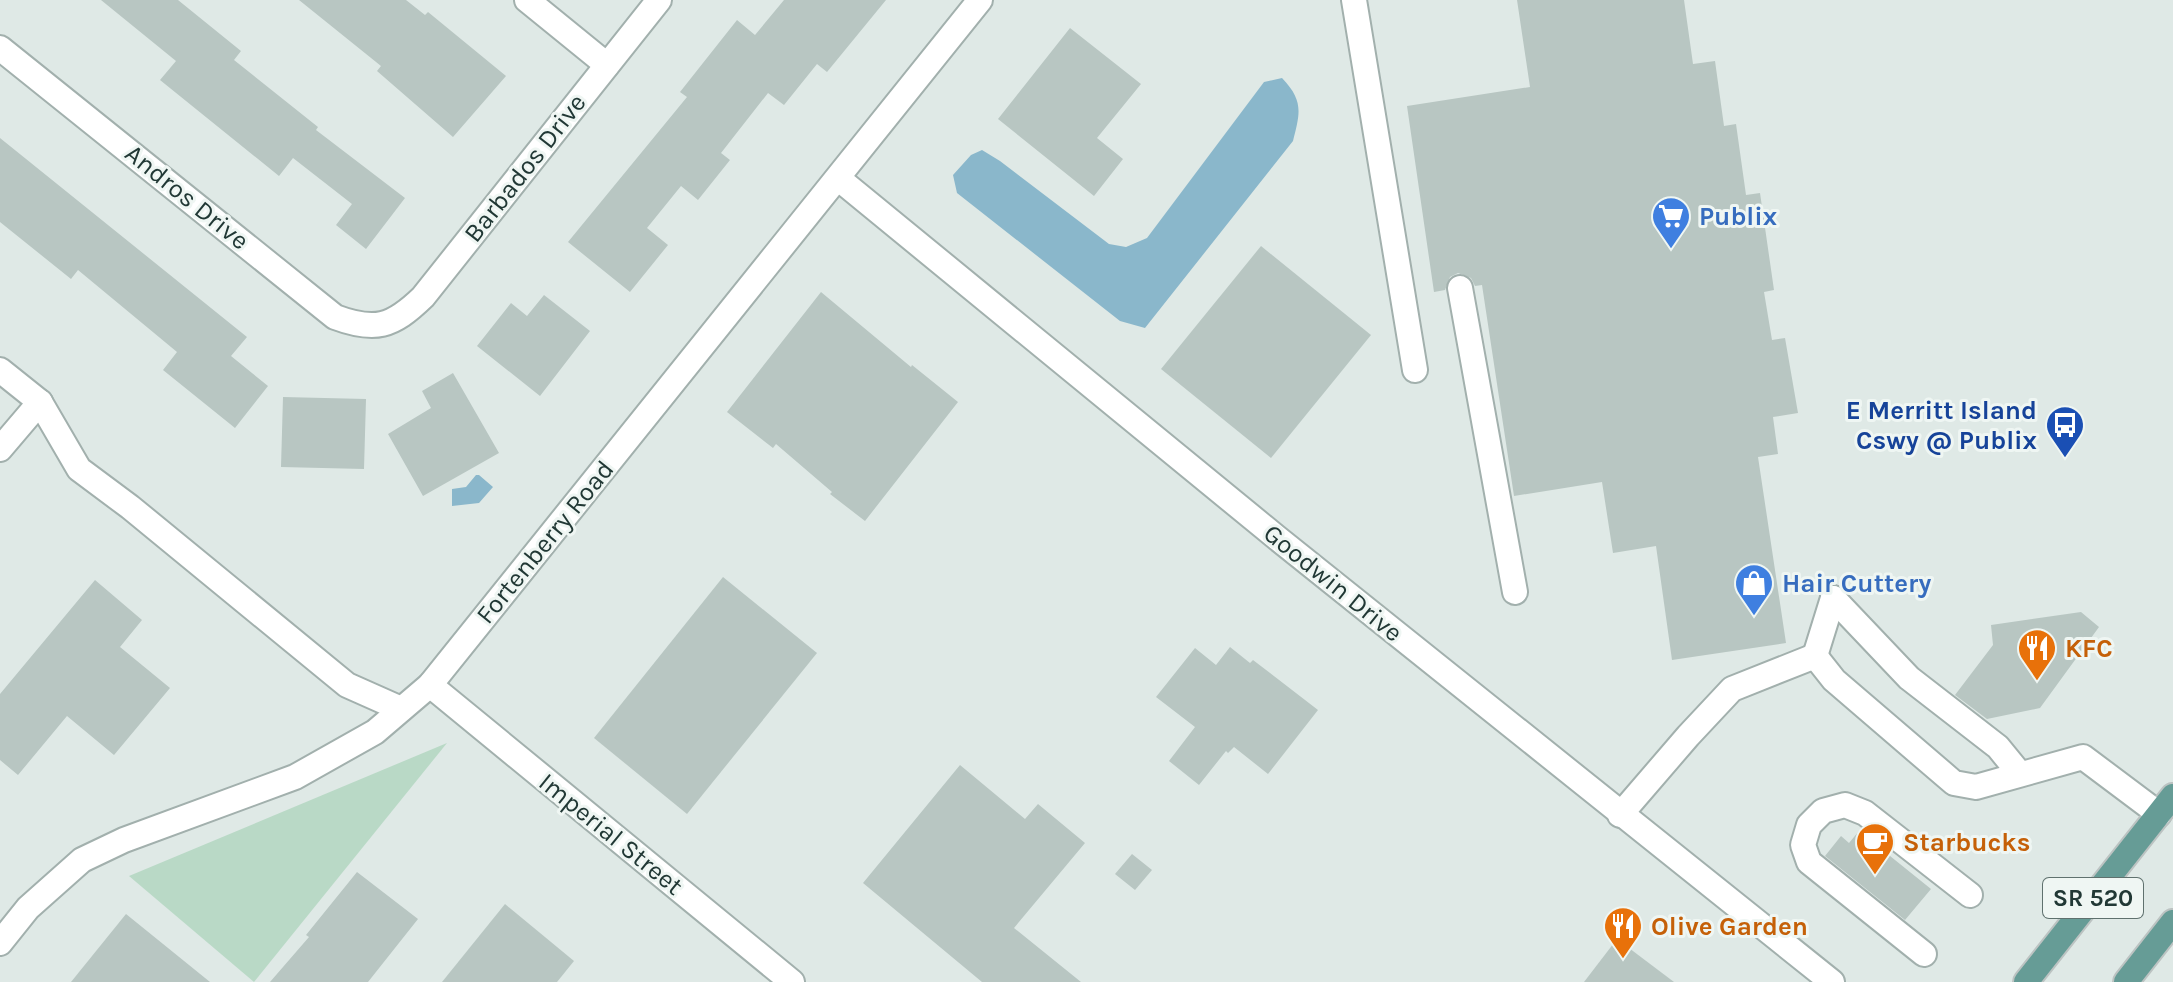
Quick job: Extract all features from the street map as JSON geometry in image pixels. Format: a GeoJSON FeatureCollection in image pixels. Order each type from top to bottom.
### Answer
{"type":"FeatureCollection","features":[{"type":"Feature","properties":{"kind":"main road","name":"SR 520"},"geometry":{"type":"LineString","coordinates":[[2026,982],[2166,805]]}},
{"type":"Feature","properties":{"kind":"main road","name":"SR 520"},"geometry":{"type":"LineString","coordinates":[[2126,982],[2173,922]]}},
{"type":"Feature","properties":{"kind":"street"},"geometry":{"type":"LineString","coordinates":[[527,0],[607,65]]}},
{"type":"Feature","properties":{"kind":"street","name":"Barbados Drive"},"geometry":{"type":"LineString","coordinates":[[382,326],[404,315],[423,297],[659,0]]}},
{"type":"Feature","properties":{"kind":"street","name":"Fortenberry Road"},"geometry":{"type":"LineString","coordinates":[[0,943],[28,908],[82,860],[124,840],[295,777],[375,732],[430,685],[980,0]]}},
{"type":"Feature","properties":{"kind":"street"},"geometry":{"type":"LineString","coordinates":[[1354,0],[1415,370]]}},
{"type":"Feature","properties":{"kind":"street","name":"Andros Drive"},"geometry":{"type":"LineString","coordinates":[[0,48],[335,317],[358,325],[382,326]]}},
{"type":"Feature","properties":{"kind":"street","name":"Goodwin Drive"},"geometry":{"type":"LineString","coordinates":[[839,179],[1276,537],[1832,982]]}},
{"type":"Feature","properties":{"kind":"street"},"geometry":{"type":"LineString","coordinates":[[1460,288],[1515,592]]}},
{"type":"Feature","properties":{"kind":"street"},"geometry":{"type":"LineString","coordinates":[[0,370],[40,402],[79,469],[130,507],[347,685],[401,709]]}},
{"type":"Feature","properties":{"kind":"street"},"geometry":{"type":"LineString","coordinates":[[0,449],[40,402]]}},
{"type":"Feature","properties":{"kind":"street"},"geometry":{"type":"LineString","coordinates":[[1815,656],[1833,598],[1909,678],[1998,747],[2020,774]]}},
{"type":"Feature","properties":{"kind":"street"},"geometry":{"type":"LineString","coordinates":[[1620,815],[1732,689],[1815,656]]}},
{"type":"Feature","properties":{"kind":"street"},"geometry":{"type":"LineString","coordinates":[[1815,656],[1834,680],[1954,783],[1976,787],[2083,757],[2166,805]]}},
{"type":"Feature","properties":{"kind":"street","name":"Imperial Street"},"geometry":{"type":"LineString","coordinates":[[430,685],[792,982]]}},
{"type":"Feature","properties":{"kind":"street"},"geometry":{"type":"LineString","coordinates":[[1924,954],[1809,862],[1803,845],[1809,825],[1823,811],[1845,805],[1865,813],[1970,895]]}},
{"type":"Feature","properties":{"kind":"green space"},"geometry":{"type":"Polygon","coordinates":[[[447,743],[254,982],[129,876],[447,743]]]}},
{"type":"Feature","properties":{"kind":"water"},"geometry":{"type":"Polygon","coordinates":[[[1282,78],[1297,101],[1293,141],[1145,328],[1120,321],[957,193],[953,175],[971,155],[982,150],[1109,244],[1126,247],[1147,238],[1264,82],[1282,78]]]}},
{"type":"Feature","properties":{"kind":"water"},"geometry":{"type":"Polygon","coordinates":[[[476,475],[493,487],[479,503],[452,506],[452,489],[466,487],[476,475]]]}},
{"type":"Feature","properties":{"kind":"building"},"geometry":{"type":"Polygon","coordinates":[[[101,0],[178,0],[241,51],[234,60],[318,127],[316,130],[405,198],[366,249],[336,225],[352,204],[293,158],[279,176],[160,80],[176,61],[101,0]]]}},
{"type":"Feature","properties":{"kind":"building"},"geometry":{"type":"Polygon","coordinates":[[[299,0],[406,0],[425,15],[428,12],[506,76],[453,137],[377,71],[381,66],[299,0]]]}},
{"type":"Feature","properties":{"kind":"building"},"geometry":{"type":"Polygon","coordinates":[[[784,0],[886,0],[827,72],[817,64],[784,105],[768,93],[721,153],[730,160],[698,200],[681,186],[647,228],[668,245],[630,292],[568,242],[687,97],[680,92],[737,20],[755,35],[784,0]]]}},
{"type":"Feature","properties":{"kind":"building"},"geometry":{"type":"Polygon","coordinates":[[[1517,0],[1684,0],[1693,64],[1715,61],[1724,126],[1736,124],[1746,195],[1760,193],[1774,290],[1764,292],[1772,340],[1785,338],[1798,413],[1773,417],[1778,454],[1758,457],[1786,643],[1672,660],[1656,546],[1613,553],[1602,482],[1514,496],[1482,285],[1475,286],[1471,278],[1458,273],[1450,277],[1445,290],[1434,292],[1407,106],[1530,87],[1517,0]]]}},
{"type":"Feature","properties":{"kind":"building"},"geometry":{"type":"Polygon","coordinates":[[[1070,28],[1141,84],[1097,138],[1123,159],[1094,196],[998,119],[1070,28]]]}},
{"type":"Feature","properties":{"kind":"building"},"geometry":{"type":"Polygon","coordinates":[[[0,138],[247,337],[231,356],[268,386],[235,428],[163,370],[177,352],[78,270],[71,279],[0,222],[0,138]]]}},
{"type":"Feature","properties":{"kind":"building"},"geometry":{"type":"Polygon","coordinates":[[[1261,246],[1371,335],[1271,458],[1161,369],[1261,246]]]}},
{"type":"Feature","properties":{"kind":"building"},"geometry":{"type":"Polygon","coordinates":[[[821,292],[958,402],[865,521],[830,494],[832,492],[776,444],[773,448],[727,412],[821,292]]]}},
{"type":"Feature","properties":{"kind":"building"},"geometry":{"type":"Polygon","coordinates":[[[544,295],[590,331],[540,396],[477,346],[511,303],[527,316],[544,295]]]}},
{"type":"Feature","properties":{"kind":"building"},"geometry":{"type":"Polygon","coordinates":[[[453,373],[499,453],[423,496],[388,434],[431,408],[422,391],[453,373]]]}},
{"type":"Feature","properties":{"kind":"building"},"geometry":{"type":"Polygon","coordinates":[[[283,397],[366,399],[364,469],[281,467],[283,397]]]}},
{"type":"Feature","properties":{"kind":"building"},"geometry":{"type":"Polygon","coordinates":[[[723,577],[817,653],[687,814],[594,738],[723,577]]]}},
{"type":"Feature","properties":{"kind":"building"},"geometry":{"type":"Polygon","coordinates":[[[95,580],[142,620],[120,647],[170,688],[114,755],[67,716],[18,775],[0,760],[0,694],[95,580]]]}},
{"type":"Feature","properties":{"kind":"building"},"geometry":{"type":"Polygon","coordinates":[[[2081,612],[2099,627],[2040,708],[1987,719],[1955,695],[1993,645],[1991,625],[2081,612]]]}},
{"type":"Feature","properties":{"kind":"building"},"geometry":{"type":"Polygon","coordinates":[[[1230,647],[1250,663],[1253,660],[1318,710],[1268,774],[1234,747],[1228,753],[1226,751],[1199,785],[1169,761],[1195,727],[1156,697],[1195,648],[1216,665],[1230,647]]]}},
{"type":"Feature","properties":{"kind":"building"},"geometry":{"type":"Polygon","coordinates":[[[960,765],[1025,819],[1038,804],[1085,843],[1014,928],[1081,982],[982,982],[863,883],[960,765]]]}},
{"type":"Feature","properties":{"kind":"building","name":"Starbucks"},"geometry":{"type":"Polygon","coordinates":[[[1859,831],[1931,889],[1905,920],[1825,856],[1841,836],[1849,843],[1859,831]]]}},
{"type":"Feature","properties":{"kind":"building"},"geometry":{"type":"Polygon","coordinates":[[[1132,854],[1152,870],[1135,890],[1115,874],[1132,854]]]}},
{"type":"Feature","properties":{"kind":"building"},"geometry":{"type":"Polygon","coordinates":[[[357,872],[418,919],[368,982],[270,982],[309,937],[306,935],[357,872]]]}},
{"type":"Feature","properties":{"kind":"building"},"geometry":{"type":"Polygon","coordinates":[[[505,904],[574,961],[557,982],[442,982],[505,904]]]}},
{"type":"Feature","properties":{"kind":"building"},"geometry":{"type":"Polygon","coordinates":[[[126,914],[210,982],[71,982],[126,914]]]}},
{"type":"Feature","properties":{"kind":"building","name":"Olive Garden"},"geometry":{"type":"Polygon","coordinates":[[[1617,939],[1674,982],[1584,982],[1617,939]]]}},
{"type":"Feature","properties":{"kind":"place","name":"Publix"},"geometry":{"type":"Point","coordinates":[1671,250]}},
{"type":"Feature","properties":{"kind":"place","name":"E Merritt Island Cswy @ Publix"},"geometry":{"type":"Point","coordinates":[2065,459]}},
{"type":"Feature","properties":{"kind":"place","name":"Hair Cuttery"},"geometry":{"type":"Point","coordinates":[1754,617]}},
{"type":"Feature","properties":{"kind":"place","name":"KFC"},"geometry":{"type":"Point","coordinates":[2037,682]}},
{"type":"Feature","properties":{"kind":"place","name":"Starbucks"},"geometry":{"type":"Point","coordinates":[1875,876]}},
{"type":"Feature","properties":{"kind":"place","name":"Olive Garden"},"geometry":{"type":"Point","coordinates":[1623,960]}}]}
